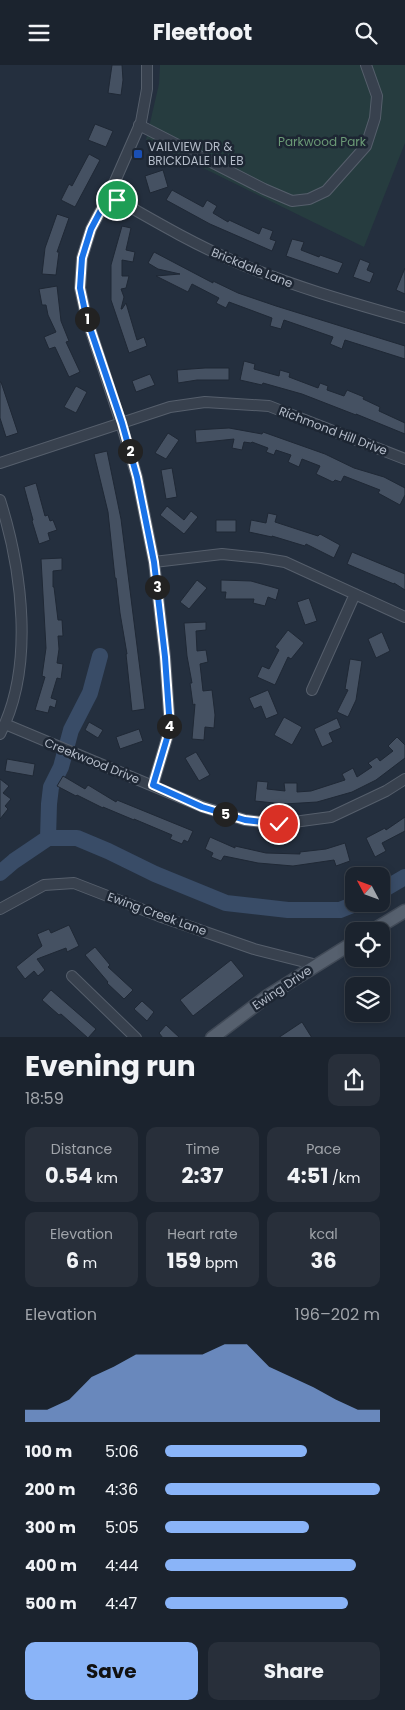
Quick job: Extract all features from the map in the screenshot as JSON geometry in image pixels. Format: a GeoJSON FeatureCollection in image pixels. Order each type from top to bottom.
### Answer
{"type":"FeatureCollection","features":[{"type":"Feature","properties":{"kind":"main road"},"geometry":{"type":"LineString","coordinates":[[387,922],[405,911]]}},
{"type":"Feature","properties":{"kind":"main road","name":"Ewing Drive"},"geometry":{"type":"LineString","coordinates":[[212,1037],[269,995],[345,948]]}},
{"type":"Feature","properties":{"kind":"street"},"geometry":{"type":"LineString","coordinates":[[147,65],[147,89],[139,125],[109,195],[91,229],[82,258],[80,288],[86,316],[122,423],[137,477],[154,562],[165,657],[170,728],[153,785]]}},
{"type":"Feature","properties":{"kind":"street"},"geometry":{"type":"LineString","coordinates":[[139,125],[285,198],[292,201],[309,199],[326,191],[366,146],[375,118],[377,96],[366,65]]}},
{"type":"Feature","properties":{"kind":"street","name":"Brickdale Lane"},"geometry":{"type":"LineString","coordinates":[[109,195],[186,239],[237,263],[297,286],[405,318]]}},
{"type":"Feature","properties":{"kind":"street","name":"Richmond Hill Drive"},"geometry":{"type":"LineString","coordinates":[[0,463],[170,407],[205,402],[269,406],[405,459]]}},
{"type":"Feature","properties":{"kind":"street"},"geometry":{"type":"LineString","coordinates":[[0,500],[17,571],[22,621],[20,674],[2,729]]}},
{"type":"Feature","properties":{"kind":"street"},"geometry":{"type":"LineString","coordinates":[[154,562],[222,554],[284,562],[405,617]]}},
{"type":"Feature","properties":{"kind":"street"},"geometry":{"type":"LineString","coordinates":[[312,690],[355,594]]}},
{"type":"Feature","properties":{"kind":"street","name":"Creekwood Drive"},"geometry":{"type":"LineString","coordinates":[[2,729],[70,752],[202,807],[245,820],[279,824],[331,817],[386,791],[405,779]]}},
{"type":"Feature","properties":{"kind":"street","name":"Ewing Creek Lane"},"geometry":{"type":"LineString","coordinates":[[0,909],[44,885],[74,883],[159,916],[254,949],[317,965]]}},
{"type":"Feature","properties":{"kind":"street"},"geometry":{"type":"LineString","coordinates":[[72,976],[136,1037]]}},
{"type":"Feature","properties":{"kind":"green space","name":"Parkwood Park"},"geometry":{"type":"Polygon","coordinates":[[[160,65],[405,65],[405,143],[364,247],[146,140],[159,84],[160,65]]]}},
{"type":"Feature","properties":{"kind":"building"},"geometry":{"type":"Polygon","coordinates":[[[112,65],[122,65],[121,95],[108,93],[112,65]]]}},
{"type":"Feature","properties":{"kind":"building"},"geometry":{"type":"Polygon","coordinates":[[[95,124],[113,131],[106,147],[88,140],[95,124]]]}},
{"type":"Feature","properties":{"kind":"building"},"geometry":{"type":"Polygon","coordinates":[[[89,154],[100,160],[75,207],[61,200],[69,184],[72,186],[89,154]]]}},
{"type":"Feature","properties":{"kind":"building"},"geometry":{"type":"Polygon","coordinates":[[[163,170],[168,187],[150,193],[145,176],[163,170]]]}},
{"type":"Feature","properties":{"kind":"building"},"geometry":{"type":"Polygon","coordinates":[[[172,190],[203,207],[207,200],[217,206],[213,213],[228,222],[229,220],[259,234],[262,227],[273,231],[270,239],[276,241],[272,251],[210,224],[166,200],[172,190]]]}},
{"type":"Feature","properties":{"kind":"building"},"geometry":{"type":"Polygon","coordinates":[[[57,214],[69,218],[57,252],[59,252],[56,275],[42,274],[45,248],[57,214]]]}},
{"type":"Feature","properties":{"kind":"building"},"geometry":{"type":"Polygon","coordinates":[[[122,226],[131,228],[126,250],[135,252],[133,262],[122,260],[122,276],[129,276],[126,288],[121,289],[124,297],[121,309],[126,303],[137,340],[144,337],[147,346],[129,353],[111,300],[111,265],[122,226]]]}},
{"type":"Feature","properties":{"kind":"building"},"geometry":{"type":"Polygon","coordinates":[[[292,239],[304,242],[301,250],[343,263],[338,274],[286,256],[292,239]]]}},
{"type":"Feature","properties":{"kind":"building"},"geometry":{"type":"Polygon","coordinates":[[[154,252],[213,283],[213,281],[238,293],[405,346],[405,359],[345,340],[342,349],[330,344],[333,337],[284,320],[281,329],[270,326],[272,318],[229,302],[226,308],[216,303],[219,298],[192,284],[188,292],[156,276],[180,274],[158,269],[148,263],[154,252]]]}},
{"type":"Feature","properties":{"kind":"building"},"geometry":{"type":"Polygon","coordinates":[[[360,259],[370,263],[367,270],[374,273],[370,283],[353,277],[360,259]]]}},
{"type":"Feature","properties":{"kind":"building"},"geometry":{"type":"Polygon","coordinates":[[[405,268],[405,294],[396,290],[405,268]]]}},
{"type":"Feature","properties":{"kind":"building"},"geometry":{"type":"Polygon","coordinates":[[[57,286],[61,321],[69,341],[66,342],[80,372],[69,377],[55,347],[49,349],[44,337],[56,332],[48,315],[46,305],[42,305],[39,289],[57,286]]]}},
{"type":"Feature","properties":{"kind":"building"},"geometry":{"type":"Polygon","coordinates":[[[244,361],[255,364],[254,369],[279,376],[280,370],[290,373],[289,377],[318,388],[320,383],[328,386],[327,390],[344,396],[347,390],[364,397],[363,399],[380,407],[379,411],[405,423],[405,434],[302,394],[263,383],[262,385],[240,380],[244,361]]]}},
{"type":"Feature","properties":{"kind":"building"},"geometry":{"type":"Polygon","coordinates":[[[229,368],[229,380],[197,380],[178,383],[177,370],[229,368]]]}},
{"type":"Feature","properties":{"kind":"building"},"geometry":{"type":"Polygon","coordinates":[[[150,374],[155,385],[136,392],[132,381],[150,374]]]}},
{"type":"Feature","properties":{"kind":"building"},"geometry":{"type":"Polygon","coordinates":[[[0,382],[18,433],[6,437],[0,418],[0,382]]]}},
{"type":"Feature","properties":{"kind":"building"},"geometry":{"type":"Polygon","coordinates":[[[76,386],[87,392],[76,413],[64,407],[76,386]]]}},
{"type":"Feature","properties":{"kind":"building"},"geometry":{"type":"Polygon","coordinates":[[[229,428],[262,434],[263,432],[325,454],[354,468],[384,477],[405,488],[405,495],[400,505],[378,493],[380,490],[344,476],[341,482],[335,480],[333,482],[316,474],[320,466],[302,459],[299,467],[288,462],[291,455],[276,450],[274,455],[266,452],[268,448],[252,442],[244,442],[242,450],[232,448],[234,439],[196,443],[195,430],[229,428]]]}},
{"type":"Feature","properties":{"kind":"building"},"geometry":{"type":"Polygon","coordinates":[[[168,433],[179,440],[166,459],[155,453],[168,433]]]}},
{"type":"Feature","properties":{"kind":"building"},"geometry":{"type":"Polygon","coordinates":[[[107,451],[121,519],[145,709],[132,711],[127,654],[115,578],[108,512],[94,454],[107,451]]]}},
{"type":"Feature","properties":{"kind":"building"},"geometry":{"type":"Polygon","coordinates":[[[172,468],[177,497],[166,499],[161,470],[172,468]]]}},
{"type":"Feature","properties":{"kind":"building"},"geometry":{"type":"Polygon","coordinates":[[[36,483],[45,516],[48,515],[50,521],[53,520],[57,530],[48,533],[50,540],[39,544],[24,487],[36,483]]]}},
{"type":"Feature","properties":{"kind":"building"},"geometry":{"type":"Polygon","coordinates":[[[167,506],[184,520],[191,511],[198,517],[184,534],[160,515],[167,506]]]}},
{"type":"Feature","properties":{"kind":"building"},"geometry":{"type":"Polygon","coordinates":[[[268,513],[277,515],[275,522],[318,536],[320,534],[340,545],[334,558],[306,544],[305,546],[272,536],[249,532],[251,520],[266,523],[268,513]]]}},
{"type":"Feature","properties":{"kind":"building"},"geometry":{"type":"Polygon","coordinates":[[[216,520],[236,520],[236,532],[216,532],[216,520]]]}},
{"type":"Feature","properties":{"kind":"building"},"geometry":{"type":"Polygon","coordinates":[[[352,552],[405,574],[405,590],[394,583],[347,564],[352,552]]]}},
{"type":"Feature","properties":{"kind":"building"},"geometry":{"type":"Polygon","coordinates":[[[62,558],[62,570],[53,571],[53,587],[58,620],[62,620],[63,636],[58,636],[57,663],[63,664],[61,679],[57,678],[51,698],[57,700],[55,708],[50,706],[48,713],[35,710],[45,677],[42,676],[46,648],[41,559],[62,558]]]}},
{"type":"Feature","properties":{"kind":"building"},"geometry":{"type":"Polygon","coordinates":[[[197,580],[207,588],[189,609],[180,602],[197,580]]]}},
{"type":"Feature","properties":{"kind":"building"},"geometry":{"type":"Polygon","coordinates":[[[221,580],[251,581],[279,589],[276,600],[268,597],[265,606],[253,603],[254,599],[225,599],[226,592],[221,592],[221,580]]]}},
{"type":"Feature","properties":{"kind":"building"},"geometry":{"type":"Polygon","coordinates":[[[309,598],[317,621],[305,625],[297,602],[309,598]]]}},
{"type":"Feature","properties":{"kind":"building"},"geometry":{"type":"Polygon","coordinates":[[[206,622],[206,630],[196,631],[197,651],[206,650],[208,662],[200,664],[203,691],[212,690],[215,715],[214,728],[205,727],[204,740],[192,739],[195,704],[193,705],[184,623],[206,622]]]}},
{"type":"Feature","properties":{"kind":"building"},"geometry":{"type":"Polygon","coordinates":[[[288,630],[304,643],[291,659],[288,657],[275,685],[257,677],[262,666],[269,669],[279,650],[275,647],[288,630]]]}},
{"type":"Feature","properties":{"kind":"building"},"geometry":{"type":"Polygon","coordinates":[[[382,632],[390,651],[376,658],[368,639],[382,632]]]}},
{"type":"Feature","properties":{"kind":"building"},"geometry":{"type":"Polygon","coordinates":[[[350,659],[362,661],[356,700],[348,717],[337,712],[348,690],[345,689],[350,659]]]}},
{"type":"Feature","properties":{"kind":"building"},"geometry":{"type":"Polygon","coordinates":[[[268,690],[278,714],[266,719],[261,706],[254,709],[249,698],[268,690]]]}},
{"type":"Feature","properties":{"kind":"building"},"geometry":{"type":"Polygon","coordinates":[[[284,717],[302,727],[292,745],[274,735],[284,717]]]}},
{"type":"Feature","properties":{"kind":"building"},"geometry":{"type":"Polygon","coordinates":[[[337,718],[341,728],[329,733],[333,742],[322,747],[314,729],[337,718]]]}},
{"type":"Feature","properties":{"kind":"building"},"geometry":{"type":"Polygon","coordinates":[[[89,722],[103,730],[98,738],[85,730],[89,722]]]}},
{"type":"Feature","properties":{"kind":"building"},"geometry":{"type":"Polygon","coordinates":[[[139,729],[143,741],[120,749],[116,737],[139,729]]]}},
{"type":"Feature","properties":{"kind":"building"},"geometry":{"type":"Polygon","coordinates":[[[397,737],[405,745],[405,758],[376,780],[352,792],[317,802],[284,804],[255,801],[257,781],[268,782],[267,789],[285,791],[284,783],[297,783],[297,792],[311,791],[345,780],[342,774],[353,768],[357,777],[372,767],[368,763],[377,757],[380,761],[393,751],[388,746],[397,737]]]}},
{"type":"Feature","properties":{"kind":"building"},"geometry":{"type":"Polygon","coordinates":[[[196,752],[210,775],[199,781],[185,758],[196,752]]]}},
{"type":"Feature","properties":{"kind":"building"},"geometry":{"type":"Polygon","coordinates":[[[7,759],[35,764],[33,776],[5,771],[7,759]]]}},
{"type":"Feature","properties":{"kind":"building"},"geometry":{"type":"Polygon","coordinates":[[[63,776],[85,789],[88,785],[116,802],[117,800],[193,831],[188,842],[184,840],[182,844],[170,839],[172,835],[103,808],[57,786],[63,776]]]}},
{"type":"Feature","properties":{"kind":"building"},"geometry":{"type":"Polygon","coordinates":[[[0,779],[9,786],[3,793],[11,799],[5,806],[8,809],[0,819],[0,779]]]}},
{"type":"Feature","properties":{"kind":"building"},"geometry":{"type":"Polygon","coordinates":[[[405,817],[405,831],[382,843],[386,851],[375,857],[366,838],[385,828],[386,830],[405,817]]]}},
{"type":"Feature","properties":{"kind":"building"},"geometry":{"type":"Polygon","coordinates":[[[210,837],[235,848],[235,846],[266,853],[300,854],[300,852],[326,849],[345,843],[350,861],[336,866],[334,860],[293,866],[258,863],[224,856],[221,861],[211,857],[213,853],[205,849],[210,837]]]}},
{"type":"Feature","properties":{"kind":"building"},"geometry":{"type":"Polygon","coordinates":[[[69,925],[79,946],[67,952],[66,948],[37,959],[45,970],[38,976],[34,971],[25,979],[16,967],[42,946],[37,934],[49,929],[51,933],[69,925]]]}},
{"type":"Feature","properties":{"kind":"building"},"geometry":{"type":"Polygon","coordinates":[[[95,947],[110,965],[108,967],[133,990],[124,999],[107,983],[85,955],[95,947]]]}},
{"type":"Feature","properties":{"kind":"building"},"geometry":{"type":"Polygon","coordinates":[[[231,960],[244,976],[193,1016],[180,1000],[231,960]]]}},
{"type":"Feature","properties":{"kind":"building"},"geometry":{"type":"Polygon","coordinates":[[[51,990],[96,1029],[87,1037],[42,1000],[51,990]]]}},
{"type":"Feature","properties":{"kind":"building"},"geometry":{"type":"Polygon","coordinates":[[[142,1001],[154,1012],[147,1021],[134,1009],[142,1001]]]}},
{"type":"Feature","properties":{"kind":"building"},"geometry":{"type":"Polygon","coordinates":[[[302,1022],[311,1037],[280,1037],[302,1022]]]}},
{"type":"Feature","properties":{"kind":"building"},"geometry":{"type":"Polygon","coordinates":[[[166,1025],[179,1037],[162,1037],[159,1033],[166,1025]]]}},
{"type":"Feature","properties":{"kind":"waterway"},"geometry":{"type":"LineString","coordinates":[[48,838],[51,787],[61,767],[71,730],[90,693],[100,656]]}},
{"type":"Feature","properties":{"kind":"waterway"},"geometry":{"type":"LineString","coordinates":[[0,873],[48,838],[77,838],[155,874],[226,903],[288,910],[340,910],[345,908]]}},
{"type":"Feature","properties":{"kind":"waterway"},"geometry":{"type":"LineString","coordinates":[[390,886],[405,877]]}},
{"type":"Feature","properties":{"kind":"place","name":"VAILVIEW DR & BRICKDALE LN EB"},"geometry":{"type":"Point","coordinates":[138,154]}},
{"type":"Feature","properties":{"kind":"route"},"geometry":{"type":"LineString","coordinates":[[117,200],[109,195],[91,229],[82,258],[80,288],[86,316],[122,423],[137,477],[154,562],[165,657],[170,728],[153,785],[202,807],[245,820],[279,824]]}}]}
